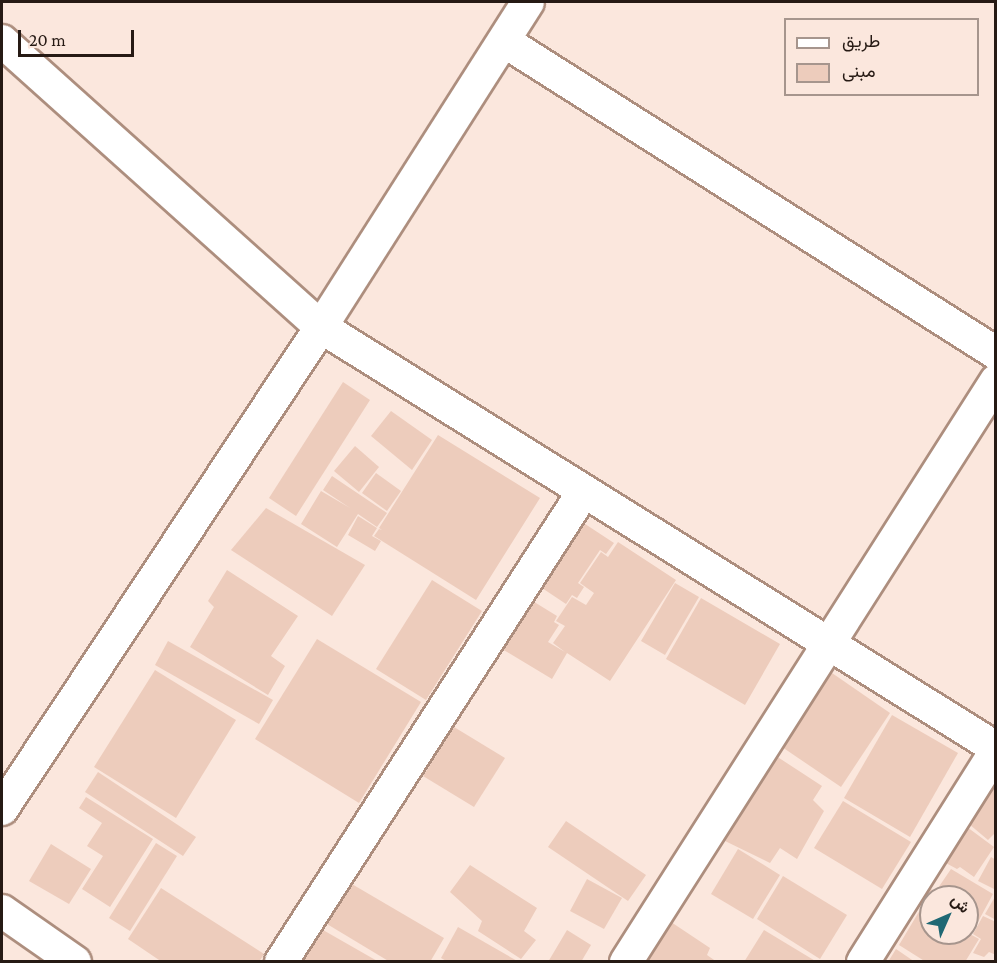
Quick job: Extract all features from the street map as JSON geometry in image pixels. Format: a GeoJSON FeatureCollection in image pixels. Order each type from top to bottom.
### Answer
{"type":"FeatureCollection","features":[{"type":"Feature","properties":{"kind":"street"},"geometry":{"type":"LineString","coordinates":[[2,809],[321,327],[528,2]]}},
{"type":"Feature","properties":{"kind":"street"},"geometry":{"type":"LineString","coordinates":[[2,41],[321,327],[996,749],[863,962]]}},
{"type":"Feature","properties":{"kind":"street"},"geometry":{"type":"LineString","coordinates":[[504,41],[996,353]]}},
{"type":"Feature","properties":{"kind":"street"},"geometry":{"type":"LineString","coordinates":[[626,962],[996,381]]}},
{"type":"Feature","properties":{"kind":"street"},"geometry":{"type":"LineString","coordinates":[[281,962],[584,491]]}},
{"type":"Feature","properties":{"kind":"street"},"geometry":{"type":"LineString","coordinates":[[2,910],[75,962]]}},
{"type":"Feature","properties":{"kind":"building"},"geometry":{"type":"Polygon","coordinates":[[[343,382],[370,400],[296,516],[269,498],[343,382]]]}},
{"type":"Feature","properties":{"kind":"building"},"geometry":{"type":"Polygon","coordinates":[[[391,411],[432,440],[412,470],[371,436],[391,411]]]}},
{"type":"Feature","properties":{"kind":"building"},"geometry":{"type":"Polygon","coordinates":[[[438,435],[540,498],[476,600],[374,536],[379,529],[382,530],[379,528],[438,435]]]}},
{"type":"Feature","properties":{"kind":"building"},"geometry":{"type":"Polygon","coordinates":[[[355,446],[379,467],[359,492],[334,471],[355,446]]]}},
{"type":"Feature","properties":{"kind":"building"},"geometry":{"type":"Polygon","coordinates":[[[376,473],[401,491],[387,511],[362,493],[376,473]]]}},
{"type":"Feature","properties":{"kind":"building"},"geometry":{"type":"Polygon","coordinates":[[[332,476],[387,513],[377,527],[358,514],[337,547],[301,524],[321,491],[350,508],[323,490],[332,476]]]}},
{"type":"Feature","properties":{"kind":"building"},"geometry":{"type":"Polygon","coordinates":[[[266,508],[365,565],[332,616],[231,550],[266,508]]]}},
{"type":"Feature","properties":{"kind":"building"},"geometry":{"type":"Polygon","coordinates":[[[358,516],[377,528],[372,536],[381,541],[375,551],[348,535],[358,516]]]}},
{"type":"Feature","properties":{"kind":"building"},"geometry":{"type":"Polygon","coordinates":[[[579,520],[614,543],[606,554],[600,550],[578,583],[584,587],[577,598],[572,595],[566,604],[536,584],[579,520]]]}},
{"type":"Feature","properties":{"kind":"building"},"geometry":{"type":"Polygon","coordinates":[[[618,542],[676,580],[610,681],[567,653],[552,679],[502,649],[531,600],[557,616],[554,622],[559,625],[548,642],[565,652],[553,643],[565,626],[556,621],[572,597],[586,605],[594,593],[580,583],[601,552],[608,557],[618,542]]]}},
{"type":"Feature","properties":{"kind":"building"},"geometry":{"type":"Polygon","coordinates":[[[227,570],[298,616],[271,656],[285,666],[268,695],[190,647],[214,607],[208,601],[227,570]]]}},
{"type":"Feature","properties":{"kind":"building"},"geometry":{"type":"Polygon","coordinates":[[[432,580],[482,611],[426,700],[376,669],[432,580]]]}},
{"type":"Feature","properties":{"kind":"building"},"geometry":{"type":"Polygon","coordinates":[[[675,583],[699,597],[665,655],[641,641],[675,583]]]}},
{"type":"Feature","properties":{"kind":"building"},"geometry":{"type":"Polygon","coordinates":[[[701,598],[780,644],[745,705],[666,659],[701,598]]]}},
{"type":"Feature","properties":{"kind":"building"},"geometry":{"type":"Polygon","coordinates":[[[317,639],[421,702],[359,803],[255,739],[317,639]]]}},
{"type":"Feature","properties":{"kind":"building"},"geometry":{"type":"Polygon","coordinates":[[[168,641],[273,700],[259,724],[155,665],[168,641]]]}},
{"type":"Feature","properties":{"kind":"building"},"geometry":{"type":"Polygon","coordinates":[[[155,670],[236,720],[176,818],[94,767],[155,670]]]}},
{"type":"Feature","properties":{"kind":"building"},"geometry":{"type":"Polygon","coordinates":[[[832,673],[890,713],[841,787],[782,747],[832,673]]]}},
{"type":"Feature","properties":{"kind":"building"},"geometry":{"type":"Polygon","coordinates":[[[892,715],[958,753],[910,837],[844,798],[892,715]]]}},
{"type":"Feature","properties":{"kind":"building"},"geometry":{"type":"Polygon","coordinates":[[[454,727],[505,758],[474,807],[423,776],[454,727]]]}},
{"type":"Feature","properties":{"kind":"building"},"geometry":{"type":"Polygon","coordinates":[[[773,754],[822,786],[813,800],[824,811],[797,859],[780,848],[770,863],[723,840],[773,754]]]}},
{"type":"Feature","properties":{"kind":"building"},"geometry":{"type":"Polygon","coordinates":[[[98,772],[196,837],[183,856],[85,792],[98,772]]]}},
{"type":"Feature","properties":{"kind":"building"},"geometry":{"type":"Polygon","coordinates":[[[996,785],[996,832],[988,840],[969,824],[996,785]]]}},
{"type":"Feature","properties":{"kind":"building"},"geometry":{"type":"Polygon","coordinates":[[[86,797],[153,839],[110,907],[82,889],[103,856],[87,846],[102,823],[79,808],[86,797]]]}},
{"type":"Feature","properties":{"kind":"building"},"geometry":{"type":"Polygon","coordinates":[[[843,801],[911,842],[882,889],[814,848],[843,801]]]}},
{"type":"Feature","properties":{"kind":"building"},"geometry":{"type":"Polygon","coordinates":[[[566,821],[646,875],[628,901],[548,847],[566,821]]]}},
{"type":"Feature","properties":{"kind":"building"},"geometry":{"type":"Polygon","coordinates":[[[967,827],[994,847],[974,877],[960,867],[957,869],[944,862],[967,827]]]}},
{"type":"Feature","properties":{"kind":"building"},"geometry":{"type":"Polygon","coordinates":[[[156,843],[177,856],[130,931],[109,918],[156,843]]]}},
{"type":"Feature","properties":{"kind":"building"},"geometry":{"type":"Polygon","coordinates":[[[51,844],[91,869],[69,904],[29,881],[51,844]]]}},
{"type":"Feature","properties":{"kind":"building"},"geometry":{"type":"Polygon","coordinates":[[[738,849],[780,875],[753,919],[711,894],[738,849]]]}},
{"type":"Feature","properties":{"kind":"building"},"geometry":{"type":"Polygon","coordinates":[[[991,857],[996,860],[996,890],[978,881],[991,857]]]}},
{"type":"Feature","properties":{"kind":"building"},"geometry":{"type":"Polygon","coordinates":[[[470,865],[537,908],[524,931],[536,940],[521,959],[478,931],[482,921],[450,892],[470,865]]]}},
{"type":"Feature","properties":{"kind":"building"},"geometry":{"type":"Polygon","coordinates":[[[951,869],[978,885],[940,885],[951,869]]]}},
{"type":"Feature","properties":{"kind":"building"},"geometry":{"type":"Polygon","coordinates":[[[783,876],[847,915],[820,959],[757,919],[783,876]]]}},
{"type":"Feature","properties":{"kind":"building"},"geometry":{"type":"Polygon","coordinates":[[[587,879],[622,898],[604,929],[570,911],[587,879]]]}},
{"type":"Feature","properties":{"kind":"building"},"geometry":{"type":"Polygon","coordinates":[[[345,880],[444,938],[430,962],[390,962],[322,921],[345,880]]]}},
{"type":"Feature","properties":{"kind":"building"},"geometry":{"type":"Polygon","coordinates":[[[979,886],[993,894],[979,920],[979,886]]]}},
{"type":"Feature","properties":{"kind":"building"},"geometry":{"type":"Polygon","coordinates":[[[161,888],[264,954],[259,962],[162,962],[128,939],[161,888]]]}},
{"type":"Feature","properties":{"kind":"building"},"geometry":{"type":"Polygon","coordinates":[[[996,895],[996,920],[985,914],[996,895]]]}},
{"type":"Feature","properties":{"kind":"building"},"geometry":{"type":"Polygon","coordinates":[[[919,912],[919,945],[975,945],[965,962],[926,962],[899,945],[919,912]]]}},
{"type":"Feature","properties":{"kind":"building"},"geometry":{"type":"Polygon","coordinates":[[[983,916],[996,922],[996,955],[989,952],[984,957],[973,953],[981,939],[979,938],[979,923],[983,916]]]}},
{"type":"Feature","properties":{"kind":"building"},"geometry":{"type":"Polygon","coordinates":[[[671,922],[710,948],[707,955],[717,962],[646,962],[671,922]]]}},
{"type":"Feature","properties":{"kind":"building"},"geometry":{"type":"Polygon","coordinates":[[[316,926],[379,962],[296,962],[316,926]]]}},
{"type":"Feature","properties":{"kind":"building"},"geometry":{"type":"Polygon","coordinates":[[[458,927],[519,962],[448,962],[441,958],[458,927]]]}},
{"type":"Feature","properties":{"kind":"building"},"geometry":{"type":"Polygon","coordinates":[[[567,930],[591,945],[581,962],[548,962],[567,930]]]}},
{"type":"Feature","properties":{"kind":"building"},"geometry":{"type":"Polygon","coordinates":[[[764,930],[817,962],[744,962],[764,930]]]}},
{"type":"Feature","properties":{"kind":"building"},"geometry":{"type":"Polygon","coordinates":[[[896,949],[915,962],[888,962],[896,949]]]}}]}
